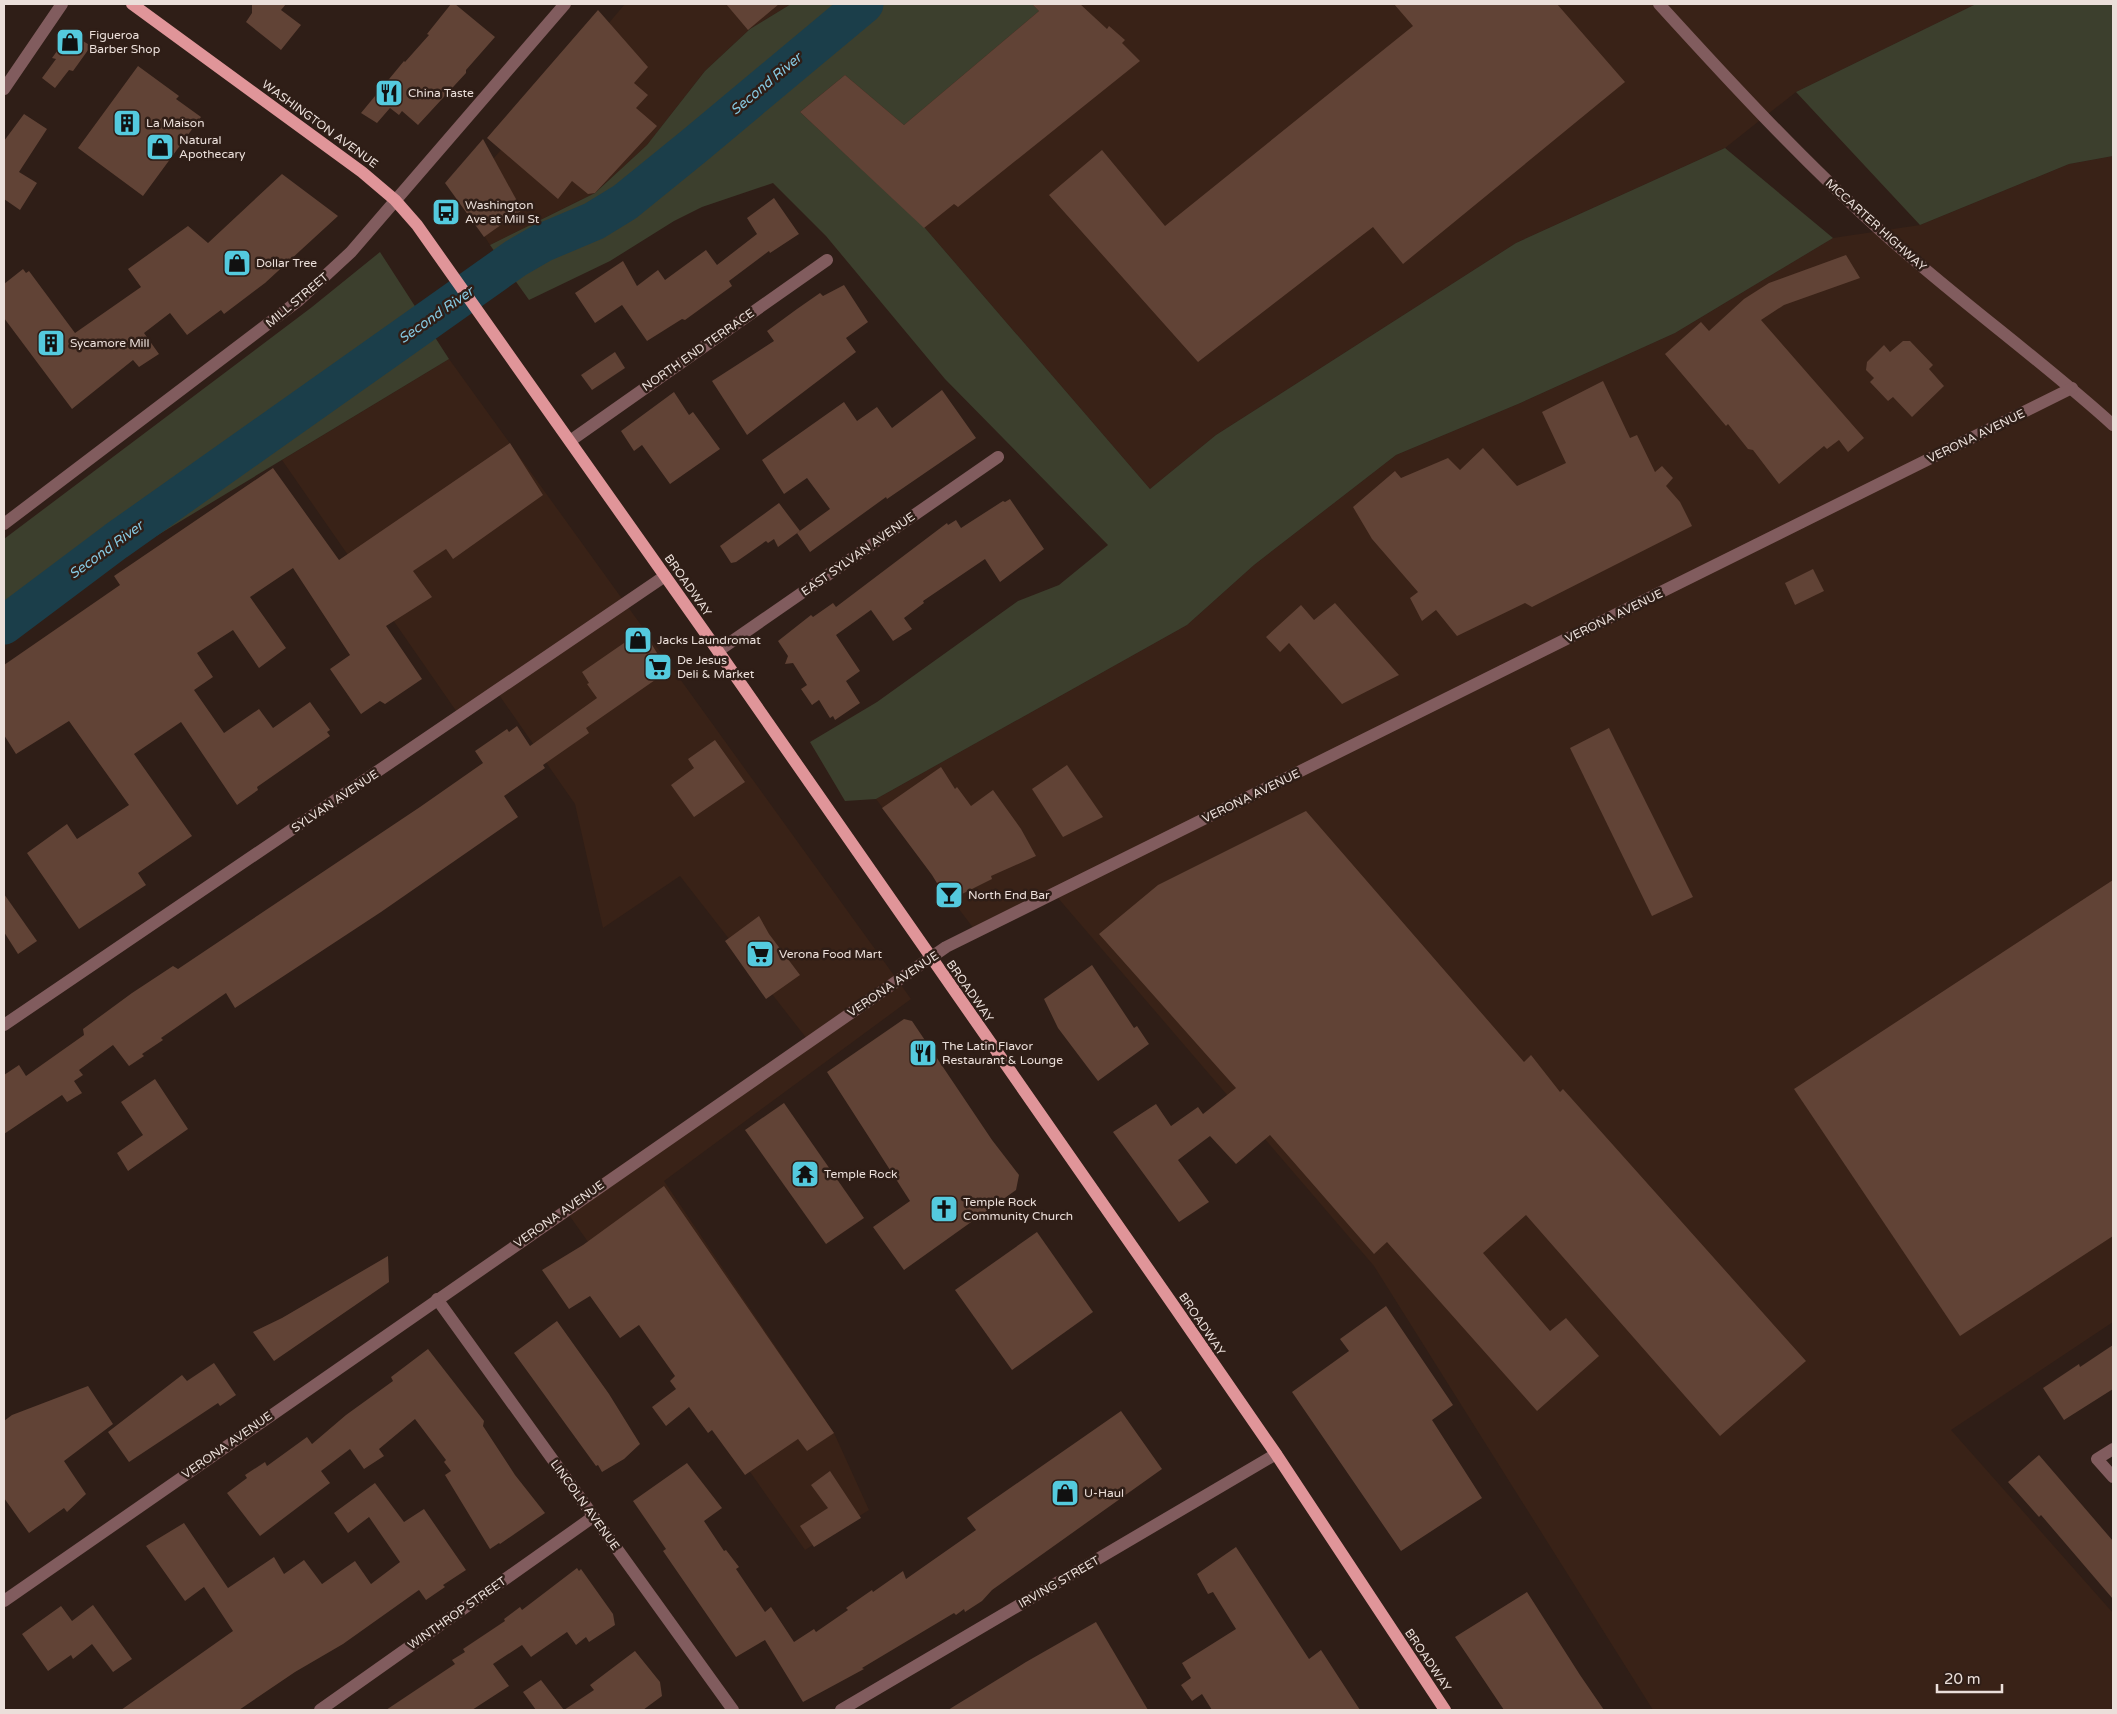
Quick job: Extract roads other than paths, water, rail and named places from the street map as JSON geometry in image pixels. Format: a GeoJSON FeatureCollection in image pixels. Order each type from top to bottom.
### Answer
{"type":"FeatureCollection","features":[{"type":"Feature","properties":{"kind":"main road","name":"WASHINGTON AVENUE"},"geometry":{"type":"LineString","coordinates":[[132,4],[362,172],[395,200],[417,225],[466,293]]}},
{"type":"Feature","properties":{"kind":"main road","name":"BROADWAY"},"geometry":{"type":"LineString","coordinates":[[466,293],[718,651],[1276,1454],[1445,1710]]}},
{"type":"Feature","properties":{"kind":"street"},"geometry":{"type":"LineString","coordinates":[[4,89],[62,4]]}},
{"type":"Feature","properties":{"kind":"street","name":"MILL STREET"},"geometry":{"type":"LineString","coordinates":[[4,524],[298,301],[351,252],[565,4]]}},
{"type":"Feature","properties":{"kind":"street","name":"MCCARTER HIGHWAY"},"geometry":{"type":"LineString","coordinates":[[1659,4],[1755,108],[1881,231],[1929,273],[2072,388],[2113,425]]}},
{"type":"Feature","properties":{"kind":"street","name":"NORTH END TERRACE"},"geometry":{"type":"LineString","coordinates":[[570,440],[827,260]]}},
{"type":"Feature","properties":{"kind":"street","name":"VERONA AVENUE"},"geometry":{"type":"LineString","coordinates":[[4,1601],[930,957],[962,938],[2072,388]]}},
{"type":"Feature","properties":{"kind":"street","name":"EAST SYLVAN AVENUE"},"geometry":{"type":"LineString","coordinates":[[718,651],[998,457]]}},
{"type":"Feature","properties":{"kind":"street","name":"SYLVAN AVENUE"},"geometry":{"type":"LineString","coordinates":[[4,1025],[665,576]]}},
{"type":"Feature","properties":{"kind":"street","name":"LINCOLN AVENUE"},"geometry":{"type":"LineString","coordinates":[[437,1299],[733,1710]]}},
{"type":"Feature","properties":{"kind":"street"},"geometry":{"type":"LineString","coordinates":[[2113,1449],[2097,1459],[2113,1477]]}},
{"type":"Feature","properties":{"kind":"street","name":"IRVING STREET"},"geometry":{"type":"LineString","coordinates":[[841,1710],[1276,1454]]}},
{"type":"Feature","properties":{"kind":"street","name":"WINTHROP STREET"},"geometry":{"type":"LineString","coordinates":[[320,1710],[593,1516]]}},
{"type":"Feature","properties":{"kind":"waterway","name":"Second River"},"geometry":{"type":"LineString","coordinates":[[4,625],[116,541],[516,258],[542,243],[594,221],[625,202],[864,4]]}},
{"type":"Feature","properties":{"kind":"place","name":"Figueroa Barber Shop"},"geometry":{"type":"Point","coordinates":[70,42]}},
{"type":"Feature","properties":{"kind":"place","name":"China Taste"},"geometry":{"type":"Point","coordinates":[389,93]}},
{"type":"Feature","properties":{"kind":"place","name":"La Maison"},"geometry":{"type":"Point","coordinates":[127,123]}},
{"type":"Feature","properties":{"kind":"place","name":"Natural Apothecary"},"geometry":{"type":"Point","coordinates":[160,147]}},
{"type":"Feature","properties":{"kind":"place","name":"Washington Ave at Mill St"},"geometry":{"type":"Point","coordinates":[446,212]}},
{"type":"Feature","properties":{"kind":"place","name":"Dollar Tree"},"geometry":{"type":"Point","coordinates":[237,263]}},
{"type":"Feature","properties":{"kind":"place","name":"Sycamore Mill"},"geometry":{"type":"Point","coordinates":[51,343]}},
{"type":"Feature","properties":{"kind":"place","name":"Jacks Laundromat"},"geometry":{"type":"Point","coordinates":[638,640]}},
{"type":"Feature","properties":{"kind":"place","name":"De Jesus Deli & Market"},"geometry":{"type":"Point","coordinates":[658,667]}},
{"type":"Feature","properties":{"kind":"place","name":"North End Bar"},"geometry":{"type":"Point","coordinates":[949,895]}},
{"type":"Feature","properties":{"kind":"place","name":"Verona Food Mart"},"geometry":{"type":"Point","coordinates":[760,954]}},
{"type":"Feature","properties":{"kind":"place","name":"The Latin Flavor Restaurant & Lounge"},"geometry":{"type":"Point","coordinates":[923,1053]}},
{"type":"Feature","properties":{"kind":"place","name":"Temple Rock"},"geometry":{"type":"Point","coordinates":[805,1174]}},
{"type":"Feature","properties":{"kind":"place","name":"Temple Rock Community Church"},"geometry":{"type":"Point","coordinates":[944,1209]}},
{"type":"Feature","properties":{"kind":"place","name":"U-Haul"},"geometry":{"type":"Point","coordinates":[1065,1493]}}]}
